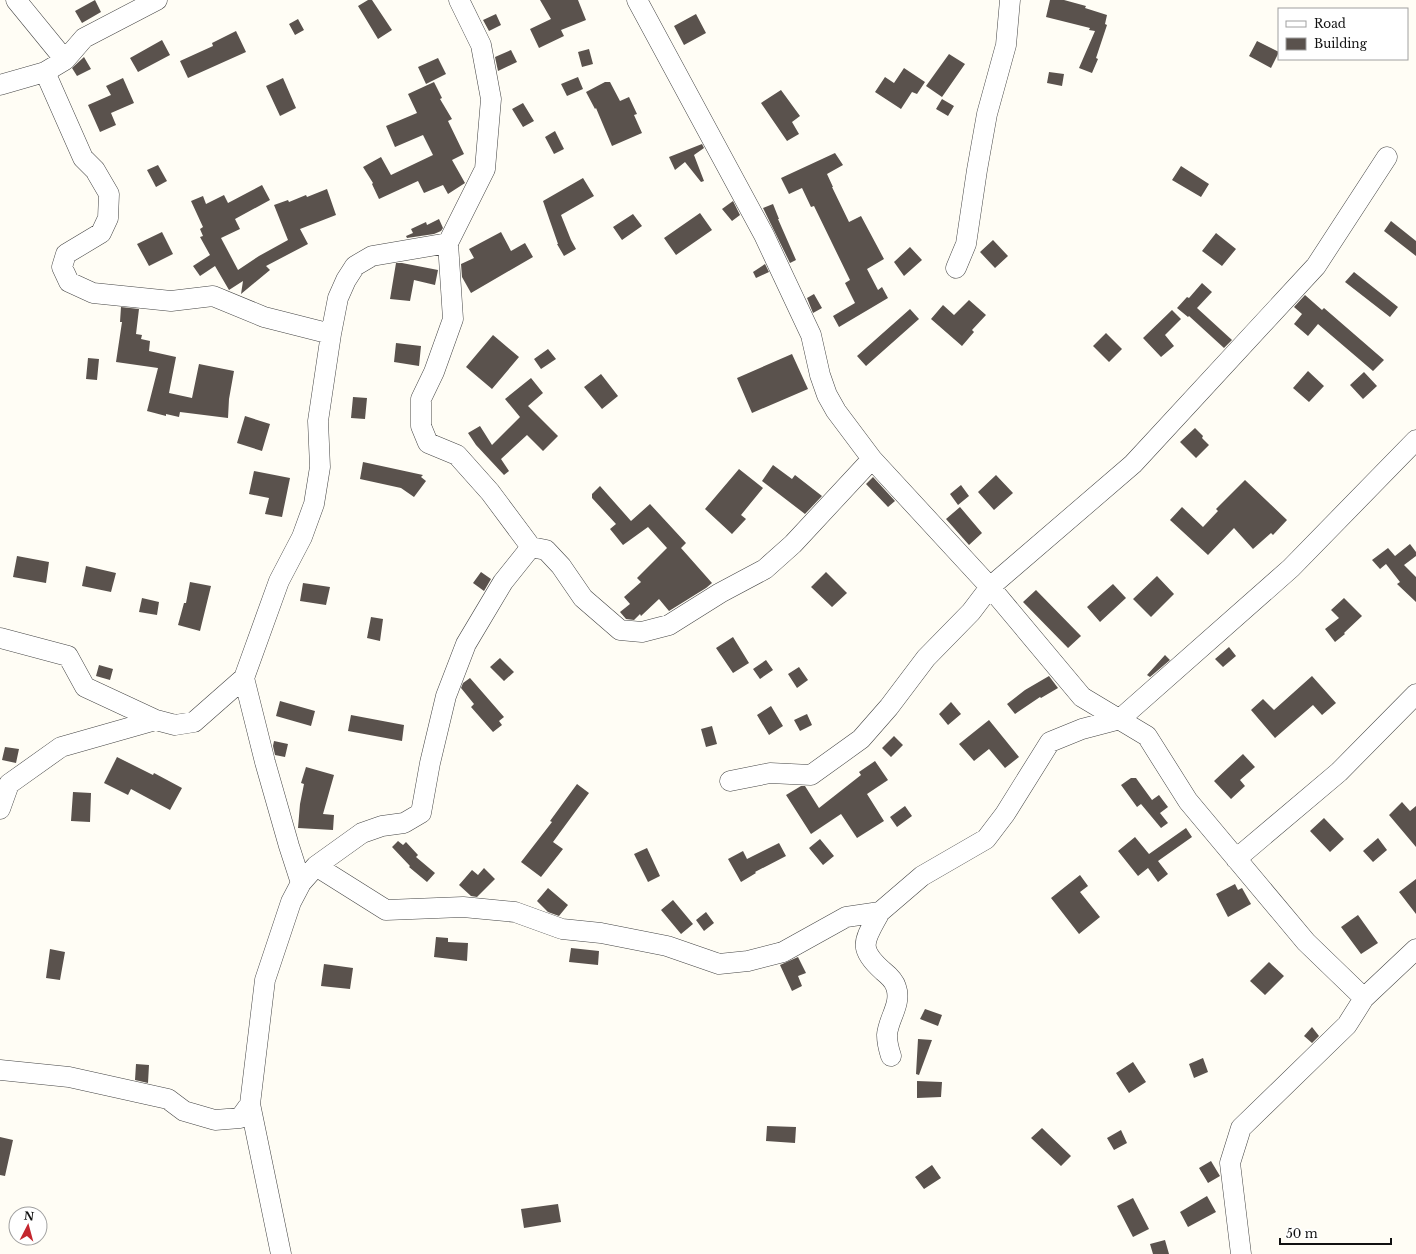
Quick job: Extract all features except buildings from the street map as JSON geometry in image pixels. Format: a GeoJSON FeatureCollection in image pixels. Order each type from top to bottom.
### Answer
{"type":"FeatureCollection","features":[{"type":"Feature","properties":{"kind":"street"},"geometry":{"type":"LineString","coordinates":[[16,0],[65,60]]}},
{"type":"Feature","properties":{"kind":"street"},"geometry":{"type":"LineString","coordinates":[[0,85],[45,72],[65,60],[84,38],[157,0]]}},
{"type":"Feature","properties":{"kind":"street"},"geometry":{"type":"LineString","coordinates":[[459,0],[481,45],[491,99],[485,169],[448,243],[453,319],[434,372],[421,399],[421,426],[428,443],[457,455],[490,492],[531,546],[546,550],[561,566],[583,598],[620,630],[642,632],[669,625],[720,593],[765,569],[793,544],[872,459]]}},
{"type":"Feature","properties":{"kind":"street"},"geometry":{"type":"LineString","coordinates":[[637,0],[764,235],[811,335],[820,374],[827,395],[836,411],[872,459],[990,587],[1082,697],[1147,736],[1188,801],[1306,942],[1364,998]]}},
{"type":"Feature","properties":{"kind":"street"},"geometry":{"type":"LineString","coordinates":[[956,268],[966,244],[987,114],[1006,46],[1010,0]]}},
{"type":"Feature","properties":{"kind":"street"},"geometry":{"type":"LineString","coordinates":[[45,72],[83,158],[95,170],[109,194],[108,218],[101,233],[66,254],[62,267],[69,282],[93,293],[171,301],[213,296],[264,317],[331,334]]}},
{"type":"Feature","properties":{"kind":"street"},"geometry":{"type":"LineString","coordinates":[[730,781],[770,773],[811,775],[861,739],[926,658],[971,612],[990,587],[1133,464],[1316,266],[1387,157]]}},
{"type":"Feature","properties":{"kind":"street"},"geometry":{"type":"LineString","coordinates":[[0,638],[68,656],[85,687],[156,720],[175,725],[194,722],[244,678],[279,581],[302,537],[314,504],[320,467],[318,421],[338,298],[346,280],[355,266],[372,256],[448,243]]}},
{"type":"Feature","properties":{"kind":"street"},"geometry":{"type":"LineString","coordinates":[[891,1056],[887,1036],[890,1020],[897,1003],[896,988],[891,979],[868,956],[866,947],[868,934],[880,912],[922,876],[986,839],[1005,814],[1050,742],[1082,729],[1120,720],[1291,568],[1416,440]]}},
{"type":"Feature","properties":{"kind":"street"},"geometry":{"type":"LineString","coordinates":[[281,1254],[250,1104],[265,980],[291,902],[301,883],[316,866],[362,833],[382,826],[404,823],[421,813],[430,763],[446,696],[466,644],[503,582],[531,546]]}},
{"type":"Feature","properties":{"kind":"street"},"geometry":{"type":"LineString","coordinates":[[244,678],[267,770],[301,883]]}},
{"type":"Feature","properties":{"kind":"street"},"geometry":{"type":"LineString","coordinates":[[1236,858],[1339,772],[1416,694]]}},
{"type":"Feature","properties":{"kind":"street"},"geometry":{"type":"LineString","coordinates":[[0,809],[8,784],[61,747],[156,720]]}},
{"type":"Feature","properties":{"kind":"street"},"geometry":{"type":"LineString","coordinates":[[316,866],[386,910],[463,907],[515,912],[562,929],[601,932],[667,946],[719,964],[748,961],[783,952],[846,917],[880,912]]}},
{"type":"Feature","properties":{"kind":"street"},"geometry":{"type":"LineString","coordinates":[[1241,1254],[1230,1163],[1241,1128],[1346,1026],[1364,998],[1416,949]]}},
{"type":"Feature","properties":{"kind":"street"},"geometry":{"type":"LineString","coordinates":[[0,1070],[69,1077],[130,1092],[168,1099],[184,1111],[214,1120],[240,1118],[250,1104]]}}]}
